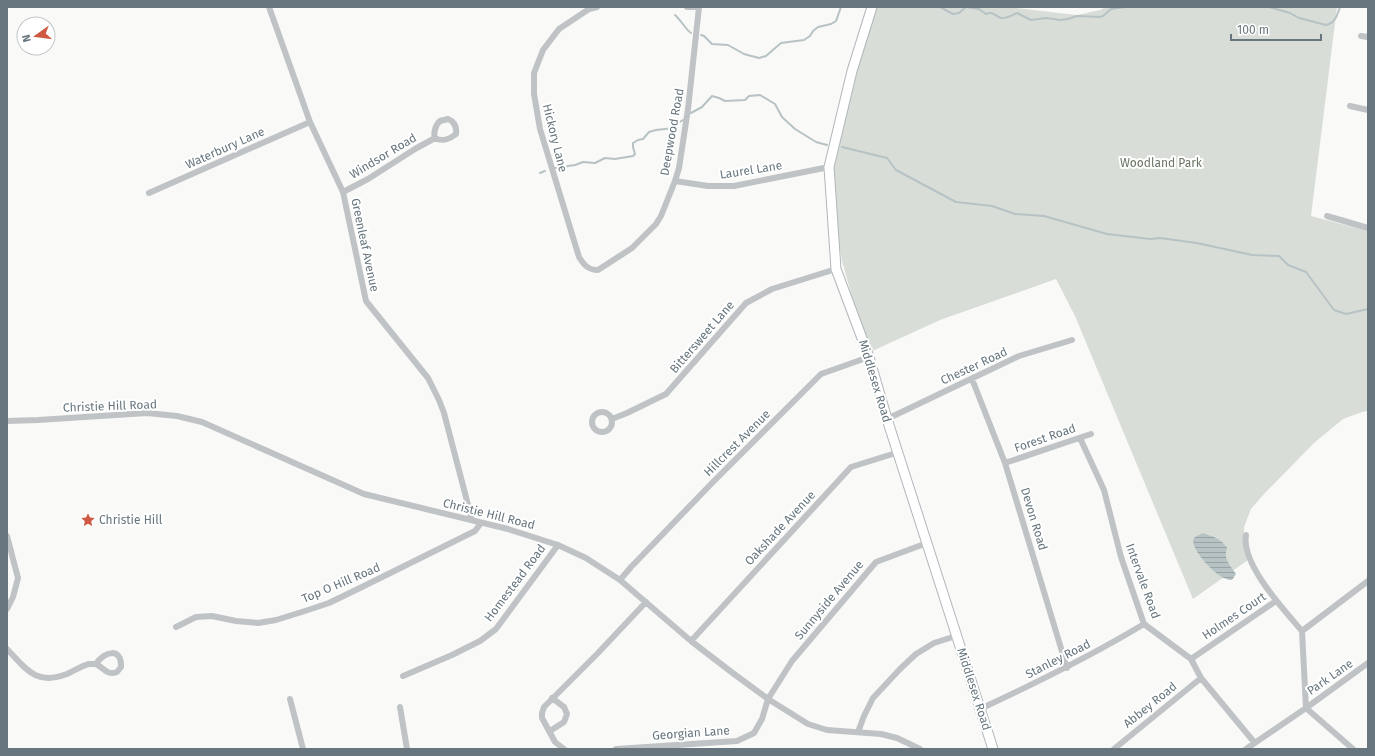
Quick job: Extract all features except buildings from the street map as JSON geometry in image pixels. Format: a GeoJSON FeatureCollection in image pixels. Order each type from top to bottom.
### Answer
{"type":"FeatureCollection","features":[{"type":"Feature","properties":{"kind":"street","name":"Greenleaf Avenue"},"geometry":{"type":"LineString","coordinates":[[269,7],[310,122],[343,192],[366,301],[428,378],[439,400],[444,413],[472,520]]}},
{"type":"Feature","properties":{"kind":"street","name":"Hickory Lane"},"geometry":{"type":"LineString","coordinates":[[592,270],[584,266],[579,257],[547,156],[536,111],[534,73],[543,50],[559,29],[590,9],[597,7]]}},
{"type":"Feature","properties":{"kind":"street"},"geometry":{"type":"LineString","coordinates":[[687,7],[699,7]]}},
{"type":"Feature","properties":{"kind":"street","name":"Deepwood Road"},"geometry":{"type":"LineString","coordinates":[[592,270],[598,270],[616,259],[632,248],[649,232],[661,216],[676,181],[688,109],[699,7]]}},
{"type":"Feature","properties":{"kind":"street","name":"Middlesex Road"},"geometry":{"type":"LineString","coordinates":[[872,7],[845,98],[829,167],[836,268],[870,357],[887,419],[899,452],[993,749]]}},
{"type":"Feature","properties":{"kind":"street"},"geometry":{"type":"LineString","coordinates":[[1361,36],[1368,37]]}},
{"type":"Feature","properties":{"kind":"street"},"geometry":{"type":"LineString","coordinates":[[1350,106],[1368,110]]}},
{"type":"Feature","properties":{"kind":"street","name":"Waterbury Lane"},"geometry":{"type":"LineString","coordinates":[[149,193],[310,122]]}},
{"type":"Feature","properties":{"kind":"street","name":"Windsor Road"},"geometry":{"type":"LineString","coordinates":[[343,192],[368,179],[435,138]]}},
{"type":"Feature","properties":{"kind":"street","name":"Laurel Lane"},"geometry":{"type":"LineString","coordinates":[[676,181],[708,186],[734,186],[829,167]]}},
{"type":"Feature","properties":{"kind":"street"},"geometry":{"type":"LineString","coordinates":[[1326,216],[1368,228]]}},
{"type":"Feature","properties":{"kind":"street","name":"Bittersweet Lane"},"geometry":{"type":"LineString","coordinates":[[612,419],[666,394],[746,303],[772,289],[836,268]]}},
{"type":"Feature","properties":{"kind":"street","name":"Chester Road"},"geometry":{"type":"LineString","coordinates":[[887,419],[1019,356],[1072,340]]}},
{"type":"Feature","properties":{"kind":"street","name":"Hillcrest Avenue"},"geometry":{"type":"LineString","coordinates":[[620,580],[712,483],[821,374],[870,357]]}},
{"type":"Feature","properties":{"kind":"street","name":"Devon Road"},"geometry":{"type":"LineString","coordinates":[[972,379],[1005,463],[1067,668]]}},
{"type":"Feature","properties":{"kind":"street","name":"Christie Hill Road"},"geometry":{"type":"LineString","coordinates":[[7,421],[148,413],[177,416],[202,422],[364,494],[508,529],[558,545],[586,558],[620,580],[691,641],[768,699],[808,724],[827,730],[881,734],[897,738],[920,749]]}},
{"type":"Feature","properties":{"kind":"street","name":"Forest Road"},"geometry":{"type":"LineString","coordinates":[[1005,463],[1091,434]]}},
{"type":"Feature","properties":{"kind":"street","name":"Intervale Road"},"geometry":{"type":"LineString","coordinates":[[1080,438],[1104,490],[1121,557],[1144,624],[1191,658],[1201,678],[1254,742]]}},
{"type":"Feature","properties":{"kind":"street","name":"Oakshade Avenue"},"geometry":{"type":"LineString","coordinates":[[691,641],[851,467],[899,452]]}},
{"type":"Feature","properties":{"kind":"street","name":"Top O Hill Road"},"geometry":{"type":"LineString","coordinates":[[176,627],[196,617],[212,616],[236,621],[258,623],[270,621],[329,602],[475,531],[481,523]]}},
{"type":"Feature","properties":{"kind":"street"},"geometry":{"type":"LineString","coordinates":[[1246,535],[1245,542],[1249,556],[1260,577],[1276,600]]}},
{"type":"Feature","properties":{"kind":"street"},"geometry":{"type":"LineString","coordinates":[[7,536],[18,578],[13,597],[7,609]]}},
{"type":"Feature","properties":{"kind":"street","name":"Sunnyside Avenue"},"geometry":{"type":"LineString","coordinates":[[768,699],[792,661],[876,562],[927,542]]}},
{"type":"Feature","properties":{"kind":"street","name":"Homestead Road"},"geometry":{"type":"LineString","coordinates":[[403,676],[452,656],[480,641],[496,629],[558,545]]}},
{"type":"Feature","properties":{"kind":"street"},"geometry":{"type":"LineString","coordinates":[[1353,749],[1306,708],[1302,631],[1368,581]]}},
{"type":"Feature","properties":{"kind":"street","name":"Holmes Court"},"geometry":{"type":"LineString","coordinates":[[1191,658],[1276,600],[1302,631]]}},
{"type":"Feature","properties":{"kind":"street"},"geometry":{"type":"LineString","coordinates":[[564,749],[555,742],[542,718],[544,707],[646,602]]}},
{"type":"Feature","properties":{"kind":"street","name":"Stanley Road"},"geometry":{"type":"LineString","coordinates":[[980,709],[1067,668],[1144,624]]}},
{"type":"Feature","properties":{"kind":"street"},"geometry":{"type":"LineString","coordinates":[[858,732],[873,698],[900,669],[916,654],[934,643],[956,636]]}},
{"type":"Feature","properties":{"kind":"street"},"geometry":{"type":"LineString","coordinates":[[7,649],[30,672],[41,678],[53,679],[83,666],[96,664]]}},
{"type":"Feature","properties":{"kind":"street","name":"Park Lane"},"geometry":{"type":"LineString","coordinates":[[1246,749],[1368,664]]}},
{"type":"Feature","properties":{"kind":"street","name":"Abbey Road"},"geometry":{"type":"LineString","coordinates":[[1114,749],[1201,678]]}},
{"type":"Feature","properties":{"kind":"street"},"geometry":{"type":"LineString","coordinates":[[550,731],[564,722],[567,717],[564,707],[552,698]]}},
{"type":"Feature","properties":{"kind":"street"},"geometry":{"type":"LineString","coordinates":[[290,699],[302,749]]}},
{"type":"Feature","properties":{"kind":"street","name":"Georgian Lane"},"geometry":{"type":"LineString","coordinates":[[616,749],[737,741],[754,733],[762,719],[768,699]]}},
{"type":"Feature","properties":{"kind":"street"},"geometry":{"type":"LineString","coordinates":[[400,707],[407,749]]}},
{"type":"Feature","properties":{"kind":"green space","name":"Woodland Park"},"geometry":{"type":"Polygon","coordinates":[[[868,7],[1008,7],[1077,15],[1100,10],[1106,7],[1337,7],[1311,216],[1368,231],[1368,411],[1343,419],[1314,443],[1264,494],[1251,509],[1244,527],[1244,551],[1248,560],[1193,599],[1075,316],[1056,279],[940,320],[868,353],[842,261],[836,223],[832,167],[868,7]]]}},
{"type":"Feature","properties":{"kind":"shaded area"},"geometry":{"type":"Polygon","coordinates":[[[1203,533],[1219,540],[1227,548],[1226,555],[1229,565],[1236,574],[1232,580],[1220,576],[1202,559],[1197,552],[1193,540],[1195,537],[1203,533]]]}},
{"type":"Feature","properties":{"kind":"waterway"},"geometry":{"type":"LineString","coordinates":[[701,35],[712,44],[728,45],[744,54],[759,58],[766,56],[781,43],[804,40],[818,27],[831,24],[836,21],[841,7]]}},
{"type":"Feature","properties":{"kind":"waterway"},"geometry":{"type":"LineString","coordinates":[[940,7],[953,14],[959,13],[966,7],[979,9],[986,14],[992,13],[1001,18],[1017,13],[1031,20],[1046,18],[1060,20],[1077,16],[1100,17],[1111,9],[1125,7]]}},
{"type":"Feature","properties":{"kind":"waterway"},"geometry":{"type":"LineString","coordinates":[[1269,7],[1290,13],[1299,18],[1326,25],[1334,21],[1340,7]]}},
{"type":"Feature","properties":{"kind":"waterway"},"geometry":{"type":"LineString","coordinates":[[675,15],[691,33]]}},
{"type":"Feature","properties":{"kind":"waterway"},"geometry":{"type":"LineString","coordinates":[[691,113],[702,107],[712,96],[725,101],[745,100],[749,96],[760,95],[775,104],[782,117],[795,129],[816,142],[827,145]]}},
{"type":"Feature","properties":{"kind":"waterway"},"geometry":{"type":"LineString","coordinates":[[555,168],[575,165],[583,162],[595,163],[605,158],[615,159],[633,156],[635,154],[633,143],[643,139],[649,132],[674,128],[683,120]]}},
{"type":"Feature","properties":{"kind":"waterway"},"geometry":{"type":"LineString","coordinates":[[842,147],[887,158],[896,170],[956,202],[992,206],[1015,214],[1044,216],[1107,234],[1150,239],[1160,238],[1197,243],[1252,255],[1279,256],[1288,265],[1306,272],[1334,310],[1346,314],[1368,309]]}},
{"type":"Feature","properties":{"kind":"waterway"},"geometry":{"type":"LineString","coordinates":[[540,173],[545,171]]}},
{"type":"Feature","properties":{"kind":"place","name":"Christie Hill"},"geometry":{"type":"Point","coordinates":[88,520]}}]}
